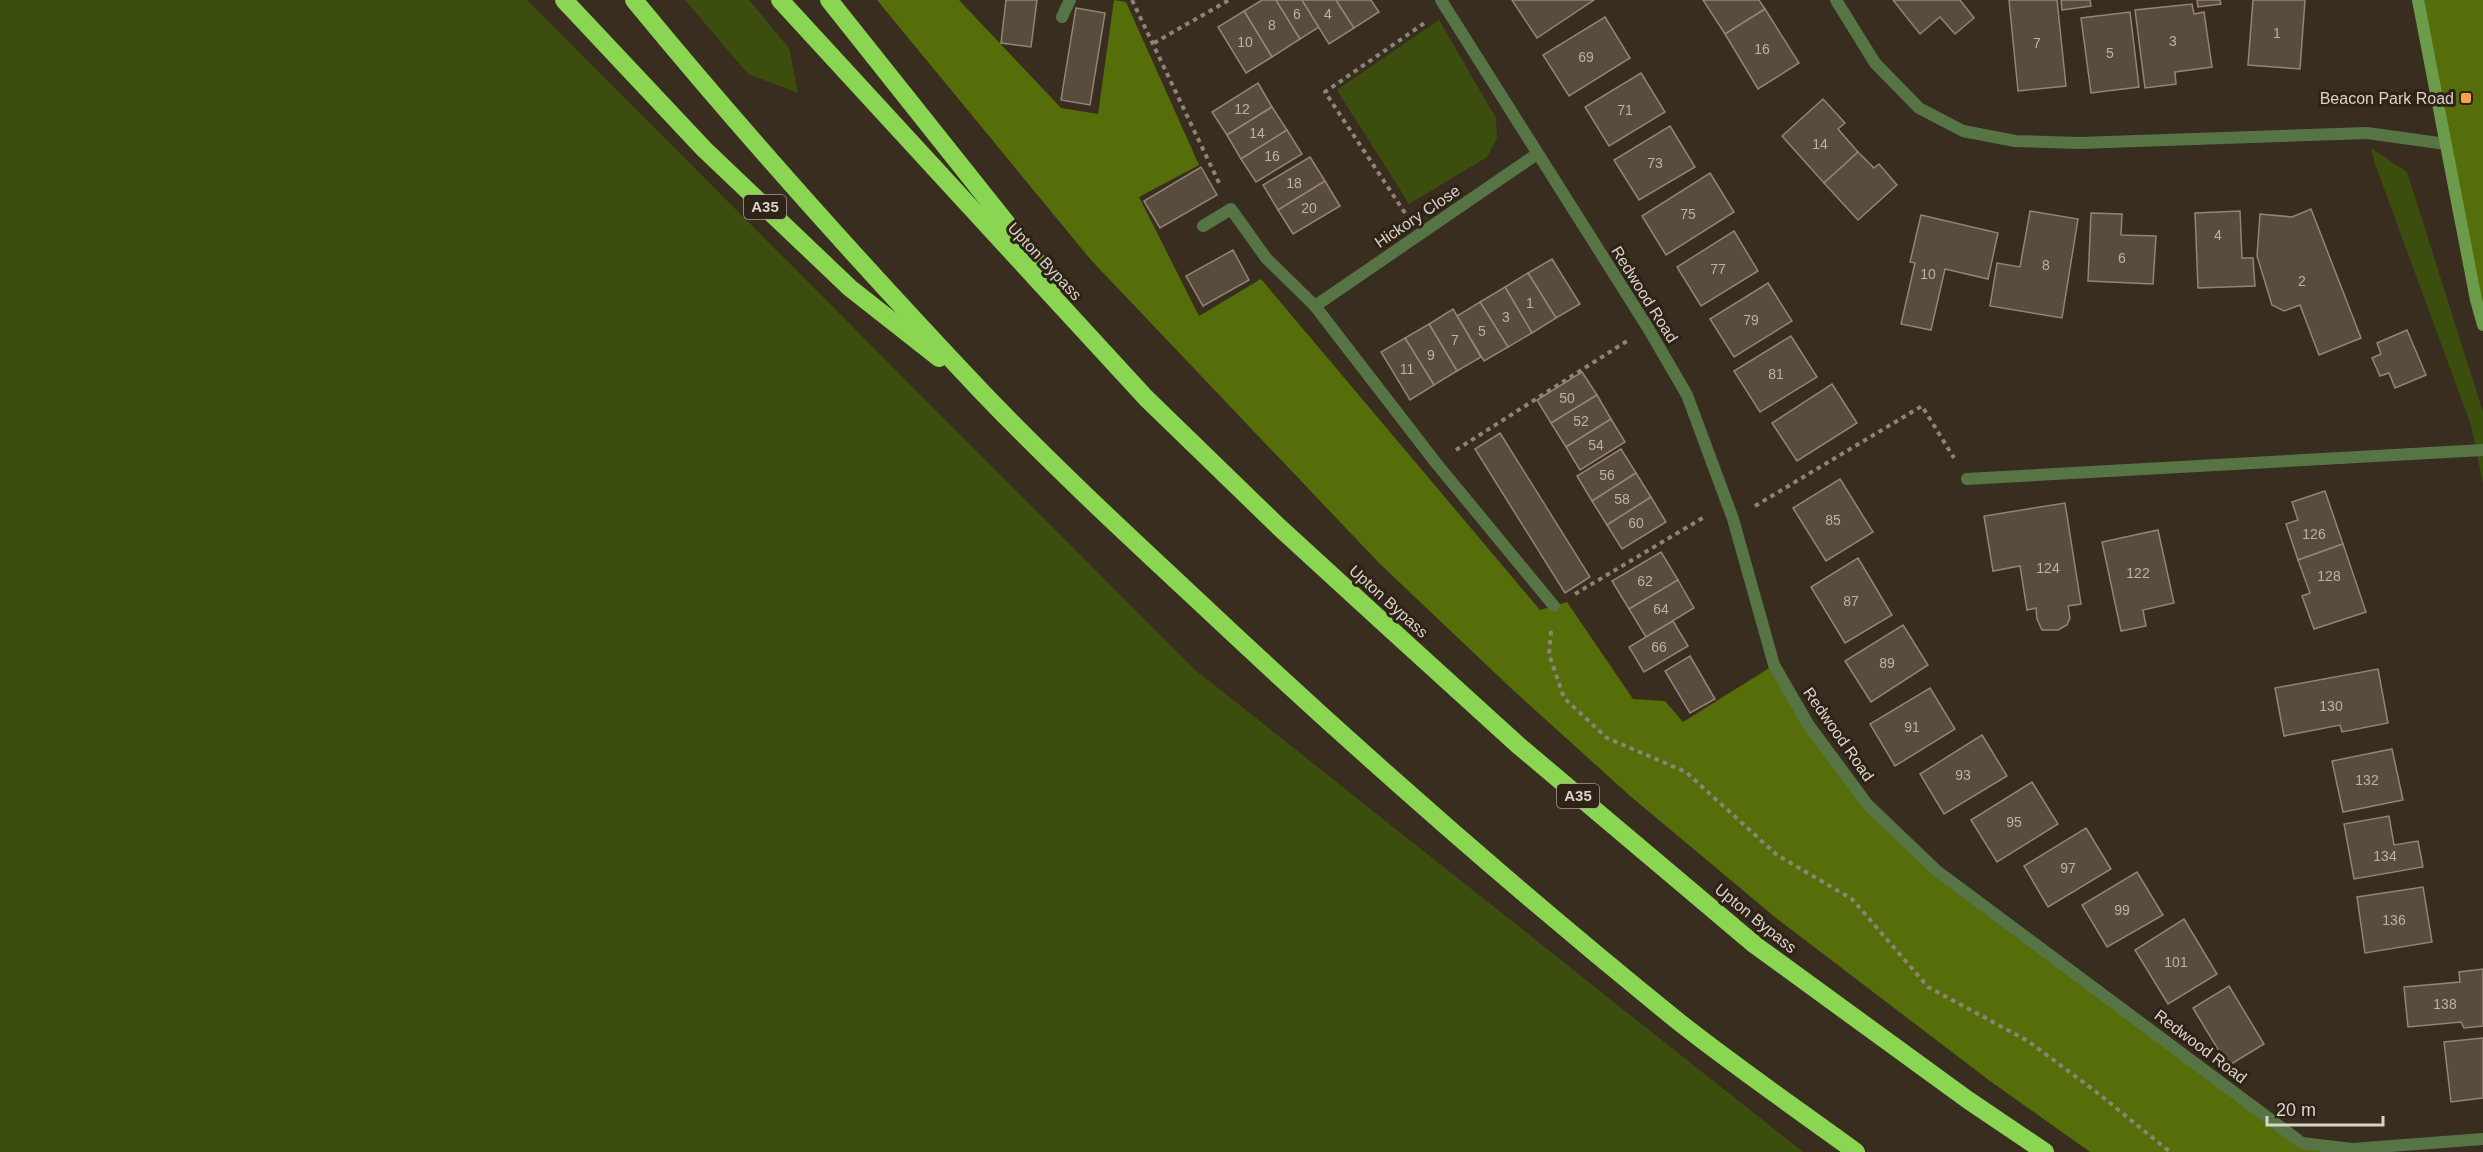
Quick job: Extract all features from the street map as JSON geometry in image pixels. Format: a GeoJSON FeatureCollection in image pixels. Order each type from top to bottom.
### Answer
{"type":"FeatureCollection","features":[{"type":"Feature","properties":{"kind":"highway","name":"A35"},"geometry":{"type":"LineString","coordinates":[[564,0],[704,149],[850,288],[985,395]]}},
{"type":"Feature","properties":{"kind":"highway","name":"A35"},"geometry":{"type":"LineString","coordinates":[[634,0],[689,68],[806,201],[985,395],[1137,544],[1287,685],[1480,854],[1682,1024],[1856,1152]]}},
{"type":"Feature","properties":{"kind":"highway","name":"Upton Bypass"},"geometry":{"type":"LineString","coordinates":[[780,0],[1146,398],[1280,527],[1518,745],[1746,937],[1968,1100],[2045,1152]]}},
{"type":"Feature","properties":{"kind":"highway","name":"A35"},"geometry":{"type":"LineString","coordinates":[[829,0],[1146,398]]}},
{"type":"Feature","properties":{"kind":"main road"},"geometry":{"type":"LineString","coordinates":[[2418,0],[2476,300],[2483,325]]}},
{"type":"Feature","properties":{"kind":"street"},"geometry":{"type":"LineString","coordinates":[[1062,17],[1070,0]]}},
{"type":"Feature","properties":{"kind":"street"},"geometry":{"type":"LineString","coordinates":[[1836,0],[1875,63],[1919,108],[1963,132],[2015,141],[2079,143],[2367,133],[2446,144]]}},
{"type":"Feature","properties":{"kind":"street","name":"Redwood Road"},"geometry":{"type":"LineString","coordinates":[[1444,4],[1648,328],[1687,395],[1733,519],[1774,665],[1808,724],[1867,804],[1937,871],[2302,1143],[2352,1149],[2483,1139]]}},
{"type":"Feature","properties":{"kind":"street","name":"Hickory Close"},"geometry":{"type":"LineString","coordinates":[[1315,306],[1537,154]]}},
{"type":"Feature","properties":{"kind":"street"},"geometry":{"type":"LineString","coordinates":[[1203,226],[1232,209],[1266,258],[1315,306],[1436,463],[1554,606]]}},
{"type":"Feature","properties":{"kind":"street"},"geometry":{"type":"LineString","coordinates":[[1967,479],[2483,450]]}},
{"type":"Feature","properties":{"kind":"path"},"geometry":{"type":"LineString","coordinates":[[1132,0],[1232,209]]}},
{"type":"Feature","properties":{"kind":"path"},"geometry":{"type":"LineString","coordinates":[[1154,43],[1229,0]]}},
{"type":"Feature","properties":{"kind":"path"},"geometry":{"type":"LineString","coordinates":[[1419,234],[1325,92],[1444,4]]}},
{"type":"Feature","properties":{"kind":"path"},"geometry":{"type":"LineString","coordinates":[[1436,463],[1648,328]]}},
{"type":"Feature","properties":{"kind":"path"},"geometry":{"type":"LineString","coordinates":[[1733,519],[1922,406],[1967,479]]}},
{"type":"Feature","properties":{"kind":"path"},"geometry":{"type":"LineString","coordinates":[[1727,504],[1554,606],[1549,654],[1564,698],[1607,738],[1686,772],[1777,855],[1851,899],[1928,987],[2028,1041],[2099,1094],[2170,1152]]}},
{"type":"Feature","properties":{"kind":"green space"},"geometry":{"type":"Polygon","coordinates":[[[0,0],[527,0],[1194,669],[1803,1152],[0,1152],[0,0]]]}},
{"type":"Feature","properties":{"kind":"green space"},"geometry":{"type":"Polygon","coordinates":[[[685,0],[749,0],[789,48],[798,93],[748,74],[685,0]]]}},
{"type":"Feature","properties":{"kind":"green space"},"geometry":{"type":"Polygon","coordinates":[[[877,0],[959,0],[1061,108],[1098,114],[1114,0],[1126,2],[1199,165],[1139,197],[1199,316],[1261,279],[1540,610],[1567,602],[1633,699],[1665,701],[1683,722],[1774,665],[1867,804],[1937,871],[2301,1142],[2353,1152],[2090,1152],[1990,1081],[1776,918],[1629,795],[1514,691],[1380,564],[1091,260],[877,0]]]}},
{"type":"Feature","properties":{"kind":"green space"},"geometry":{"type":"Polygon","coordinates":[[[2418,0],[2483,0],[2483,325],[2418,0]]]}},
{"type":"Feature","properties":{"kind":"green space"},"geometry":{"type":"Polygon","coordinates":[[[1439,20],[1496,118],[1497,138],[1487,157],[1409,204],[1337,90],[1439,20]]]}},
{"type":"Feature","properties":{"kind":"green space"},"geometry":{"type":"Polygon","coordinates":[[[2371,148],[2407,172],[2483,412],[2483,484],[2471,425],[2371,148]]]}},
{"type":"Feature","properties":{"kind":"building"},"geometry":{"type":"Polygon","coordinates":[[[1006,0],[1037,0],[1031,47],[1001,43],[1006,0]]]}},
{"type":"Feature","properties":{"kind":"building"},"geometry":{"type":"Polygon","coordinates":[[[1262,0],[1276,0],[1300,39],[1272,57],[1244,11],[1262,0]]]}},
{"type":"Feature","properties":{"kind":"building"},"geometry":{"type":"Polygon","coordinates":[[[1276,0],[1302,0],[1319,27],[1300,39],[1276,0]]]}},
{"type":"Feature","properties":{"kind":"building"},"geometry":{"type":"Polygon","coordinates":[[[1302,0],[1336,0],[1354,28],[1329,44],[1302,0]]]}},
{"type":"Feature","properties":{"kind":"building"},"geometry":{"type":"Polygon","coordinates":[[[1336,0],[1371,0],[1379,12],[1354,28],[1336,0]]]}},
{"type":"Feature","properties":{"kind":"building"},"geometry":{"type":"Polygon","coordinates":[[[1512,0],[1594,0],[1537,38],[1512,0]]]}},
{"type":"Feature","properties":{"kind":"building"},"geometry":{"type":"Polygon","coordinates":[[[1703,0],[1759,0],[1765,9],[1725,34],[1703,0]]]}},
{"type":"Feature","properties":{"kind":"building"},"geometry":{"type":"Polygon","coordinates":[[[1893,0],[1960,0],[1974,18],[1955,34],[1940,17],[1920,34],[1893,0]]]}},
{"type":"Feature","properties":{"kind":"building"},"geometry":{"type":"Polygon","coordinates":[[[2009,0],[2057,0],[2066,86],[2018,91],[2009,0]]]}},
{"type":"Feature","properties":{"kind":"building"},"geometry":{"type":"Polygon","coordinates":[[[2061,0],[2090,0],[2091,6],[2062,10],[2061,0]]]}},
{"type":"Feature","properties":{"kind":"building"},"geometry":{"type":"Polygon","coordinates":[[[2197,0],[2220,0],[2221,4],[2198,7],[2197,0]]]}},
{"type":"Feature","properties":{"kind":"building"},"geometry":{"type":"Polygon","coordinates":[[[2253,0],[2305,0],[2300,69],[2248,65],[2253,0]]]}},
{"type":"Feature","properties":{"kind":"building"},"geometry":{"type":"Polygon","coordinates":[[[2192,4],[2194,14],[2204,12],[2212,67],[2175,72],[2176,84],[2145,88],[2135,10],[2192,4]]]}},
{"type":"Feature","properties":{"kind":"building"},"geometry":{"type":"Polygon","coordinates":[[[1076,8],[1105,13],[1090,105],[1061,100],[1076,8]]]}},
{"type":"Feature","properties":{"kind":"building"},"geometry":{"type":"Polygon","coordinates":[[[1765,9],[1799,63],[1758,89],[1725,34],[1765,9]]]}},
{"type":"Feature","properties":{"kind":"building"},"geometry":{"type":"Polygon","coordinates":[[[1244,11],[1272,57],[1246,73],[1218,27],[1244,11]]]}},
{"type":"Feature","properties":{"kind":"building"},"geometry":{"type":"Polygon","coordinates":[[[2130,12],[2139,87],[2091,93],[2081,18],[2130,12]]]}},
{"type":"Feature","properties":{"kind":"building"},"geometry":{"type":"Polygon","coordinates":[[[1605,17],[1630,58],[1569,96],[1543,55],[1605,17]]]}},
{"type":"Feature","properties":{"kind":"building"},"geometry":{"type":"Polygon","coordinates":[[[1641,73],[1665,112],[1609,146],[1585,107],[1641,73]]]}},
{"type":"Feature","properties":{"kind":"building"},"geometry":{"type":"Polygon","coordinates":[[[1258,83],[1272,107],[1227,135],[1212,112],[1258,83]]]}},
{"type":"Feature","properties":{"kind":"building"},"geometry":{"type":"Polygon","coordinates":[[[1823,99],[1845,123],[1838,129],[1858,152],[1824,183],[1782,136],[1823,99]]]}},
{"type":"Feature","properties":{"kind":"building"},"geometry":{"type":"Polygon","coordinates":[[[1272,107],[1287,130],[1241,159],[1227,135],[1272,107]]]}},
{"type":"Feature","properties":{"kind":"building"},"geometry":{"type":"Polygon","coordinates":[[[1670,126],[1695,167],[1639,200],[1614,160],[1670,126]]]}},
{"type":"Feature","properties":{"kind":"building"},"geometry":{"type":"Polygon","coordinates":[[[1287,130],[1302,154],[1256,182],[1241,159],[1287,130]]]}},
{"type":"Feature","properties":{"kind":"building"},"geometry":{"type":"Polygon","coordinates":[[[1858,152],[1874,168],[1879,164],[1897,185],[1858,220],[1824,183],[1858,152]]]}},
{"type":"Feature","properties":{"kind":"building"},"geometry":{"type":"Polygon","coordinates":[[[1310,157],[1325,181],[1278,210],[1263,185],[1310,157]]]}},
{"type":"Feature","properties":{"kind":"building"},"geometry":{"type":"Polygon","coordinates":[[[1201,167],[1217,195],[1160,228],[1144,201],[1201,167]]]}},
{"type":"Feature","properties":{"kind":"building"},"geometry":{"type":"Polygon","coordinates":[[[1710,173],[1734,212],[1666,255],[1642,216],[1710,173]]]}},
{"type":"Feature","properties":{"kind":"building"},"geometry":{"type":"Polygon","coordinates":[[[1325,181],[1340,206],[1293,234],[1278,210],[1325,181]]]}},
{"type":"Feature","properties":{"kind":"building"},"geometry":{"type":"Polygon","coordinates":[[[2311,209],[2361,338],[2319,355],[2300,305],[2284,311],[2272,305],[2257,256],[2260,214],[2292,217],[2311,209]]]}},
{"type":"Feature","properties":{"kind":"building"},"geometry":{"type":"Polygon","coordinates":[[[2030,211],[2078,219],[2062,318],[1990,306],[1997,263],[2020,267],[2030,211]]]}},
{"type":"Feature","properties":{"kind":"building"},"geometry":{"type":"Polygon","coordinates":[[[2240,211],[2242,258],[2253,258],[2255,286],[2198,288],[2195,213],[2240,211]]]}},
{"type":"Feature","properties":{"kind":"building"},"geometry":{"type":"Polygon","coordinates":[[[2091,213],[2122,214],[2121,235],[2156,236],[2153,284],[2088,281],[2091,213]]]}},
{"type":"Feature","properties":{"kind":"building"},"geometry":{"type":"Polygon","coordinates":[[[1921,215],[1998,233],[1988,279],[1945,269],[1931,330],[1901,324],[1915,263],[1910,262],[1921,215]]]}},
{"type":"Feature","properties":{"kind":"building"},"geometry":{"type":"Polygon","coordinates":[[[1734,231],[1758,271],[1701,306],[1677,267],[1734,231]]]}},
{"type":"Feature","properties":{"kind":"building"},"geometry":{"type":"Polygon","coordinates":[[[1233,250],[1249,280],[1203,306],[1186,276],[1233,250]]]}},
{"type":"Feature","properties":{"kind":"building"},"geometry":{"type":"Polygon","coordinates":[[[1552,259],[1580,304],[1556,318],[1528,273],[1552,259]]]}},
{"type":"Feature","properties":{"kind":"building"},"geometry":{"type":"Polygon","coordinates":[[[1528,273],[1556,318],[1532,333],[1505,287],[1528,273]]]}},
{"type":"Feature","properties":{"kind":"building"},"geometry":{"type":"Polygon","coordinates":[[[1768,283],[1792,321],[1734,357],[1710,319],[1768,283]]]}},
{"type":"Feature","properties":{"kind":"building"},"geometry":{"type":"Polygon","coordinates":[[[1505,287],[1532,333],[1508,347],[1480,302],[1505,287]]]}},
{"type":"Feature","properties":{"kind":"building"},"geometry":{"type":"Polygon","coordinates":[[[1480,302],[1508,347],[1484,361],[1457,316],[1480,302]]]}},
{"type":"Feature","properties":{"kind":"building"},"geometry":{"type":"Polygon","coordinates":[[[1453,309],[1481,357],[1457,371],[1429,324],[1453,309]]]}},
{"type":"Feature","properties":{"kind":"building"},"geometry":{"type":"Polygon","coordinates":[[[1429,324],[1457,371],[1434,385],[1405,338],[1429,324]]]}},
{"type":"Feature","properties":{"kind":"building"},"geometry":{"type":"Polygon","coordinates":[[[2407,330],[2426,375],[2395,388],[2389,373],[2380,376],[2372,358],[2381,354],[2377,343],[2407,330]]]}},
{"type":"Feature","properties":{"kind":"building"},"geometry":{"type":"Polygon","coordinates":[[[1791,336],[1817,377],[1760,412],[1734,371],[1791,336]]]}},
{"type":"Feature","properties":{"kind":"building"},"geometry":{"type":"Polygon","coordinates":[[[1405,338],[1434,385],[1410,400],[1381,352],[1405,338]]]}},
{"type":"Feature","properties":{"kind":"building"},"geometry":{"type":"Polygon","coordinates":[[[1582,372],[1597,395],[1551,423],[1537,400],[1582,372]]]}},
{"type":"Feature","properties":{"kind":"building"},"geometry":{"type":"Polygon","coordinates":[[[1832,384],[1857,423],[1797,461],[1772,423],[1832,384]]]}},
{"type":"Feature","properties":{"kind":"building"},"geometry":{"type":"Polygon","coordinates":[[[1597,395],[1611,419],[1566,447],[1551,423],[1597,395]]]}},
{"type":"Feature","properties":{"kind":"building"},"geometry":{"type":"Polygon","coordinates":[[[1611,419],[1625,442],[1580,470],[1566,447],[1611,419]]]}},
{"type":"Feature","properties":{"kind":"building"},"geometry":{"type":"Polygon","coordinates":[[[1500,433],[1590,577],[1565,593],[1475,449],[1500,433]]]}},
{"type":"Feature","properties":{"kind":"building"},"geometry":{"type":"Polygon","coordinates":[[[1621,449],[1636,473],[1592,501],[1577,476],[1621,449]]]}},
{"type":"Feature","properties":{"kind":"building"},"geometry":{"type":"Polygon","coordinates":[[[1636,473],[1651,497],[1607,525],[1592,501],[1636,473]]]}},
{"type":"Feature","properties":{"kind":"building"},"geometry":{"type":"Polygon","coordinates":[[[1840,479],[1873,532],[1826,561],[1793,508],[1840,479]]]}},
{"type":"Feature","properties":{"kind":"building"},"geometry":{"type":"Polygon","coordinates":[[[2325,491],[2343,544],[2298,560],[2286,524],[2298,520],[2292,502],[2325,491]]]}},
{"type":"Feature","properties":{"kind":"building"},"geometry":{"type":"Polygon","coordinates":[[[1651,497],[1666,522],[1622,549],[1607,525],[1651,497]]]}},
{"type":"Feature","properties":{"kind":"building"},"geometry":{"type":"Polygon","coordinates":[[[2065,503],[2081,604],[2068,606],[2070,618],[2067,625],[2058,630],[2042,630],[2037,619],[2036,608],[2027,610],[2020,566],[1993,571],[1984,516],[2065,503]]]}},
{"type":"Feature","properties":{"kind":"building"},"geometry":{"type":"Polygon","coordinates":[[[2158,530],[2174,603],[2143,610],[2146,626],[2121,631],[2102,542],[2158,530]]]}},
{"type":"Feature","properties":{"kind":"building"},"geometry":{"type":"Polygon","coordinates":[[[2343,544],[2366,612],[2314,629],[2302,596],[2310,593],[2298,560],[2343,544]]]}},
{"type":"Feature","properties":{"kind":"building"},"geometry":{"type":"Polygon","coordinates":[[[1661,552],[1678,580],[1629,609],[1612,581],[1661,552]]]}},
{"type":"Feature","properties":{"kind":"building"},"geometry":{"type":"Polygon","coordinates":[[[1858,558],[1892,615],[1845,643],[1811,587],[1858,558]]]}},
{"type":"Feature","properties":{"kind":"building"},"geometry":{"type":"Polygon","coordinates":[[[1678,580],[1694,608],[1646,637],[1629,609],[1678,580]]]}},
{"type":"Feature","properties":{"kind":"building"},"geometry":{"type":"Polygon","coordinates":[[[1673,621],[1688,646],[1644,672],[1629,647],[1673,621]]]}},
{"type":"Feature","properties":{"kind":"building"},"geometry":{"type":"Polygon","coordinates":[[[1903,625],[1928,665],[1871,702],[1845,661],[1903,625]]]}},
{"type":"Feature","properties":{"kind":"building"},"geometry":{"type":"Polygon","coordinates":[[[1690,656],[1715,699],[1690,713],[1665,671],[1690,656]]]}},
{"type":"Feature","properties":{"kind":"building"},"geometry":{"type":"Polygon","coordinates":[[[2378,669],[2388,723],[2342,732],[2340,725],[2284,736],[2275,688],[2378,669]]]}},
{"type":"Feature","properties":{"kind":"building"},"geometry":{"type":"Polygon","coordinates":[[[1930,688],[1955,729],[1895,766],[1870,724],[1930,688]]]}},
{"type":"Feature","properties":{"kind":"building"},"geometry":{"type":"Polygon","coordinates":[[[1982,735],[2007,776],[1944,814],[1920,774],[1982,735]]]}},
{"type":"Feature","properties":{"kind":"building"},"geometry":{"type":"Polygon","coordinates":[[[2392,749],[2403,800],[2343,812],[2332,761],[2392,749]]]}},
{"type":"Feature","properties":{"kind":"building"},"geometry":{"type":"Polygon","coordinates":[[[2032,782],[2058,824],[1997,862],[1971,820],[2032,782]]]}},
{"type":"Feature","properties":{"kind":"building"},"geometry":{"type":"Polygon","coordinates":[[[2389,816],[2394,845],[2418,841],[2423,867],[2354,879],[2344,824],[2389,816]]]}},
{"type":"Feature","properties":{"kind":"building"},"geometry":{"type":"Polygon","coordinates":[[[2086,828],[2111,869],[2048,907],[2024,866],[2086,828]]]}},
{"type":"Feature","properties":{"kind":"building"},"geometry":{"type":"Polygon","coordinates":[[[2137,872],[2163,915],[2107,947],[2082,905],[2137,872]]]}},
{"type":"Feature","properties":{"kind":"building"},"geometry":{"type":"Polygon","coordinates":[[[2423,887],[2432,942],[2365,953],[2357,897],[2423,887]]]}},
{"type":"Feature","properties":{"kind":"building"},"geometry":{"type":"Polygon","coordinates":[[[2184,919],[2217,974],[2168,1004],[2135,950],[2184,919]]]}},
{"type":"Feature","properties":{"kind":"building"},"geometry":{"type":"Polygon","coordinates":[[[2483,969],[2483,1026],[2464,1028],[2461,1022],[2408,1027],[2404,987],[2460,982],[2459,972],[2483,969]]]}},
{"type":"Feature","properties":{"kind":"building"},"geometry":{"type":"Polygon","coordinates":[[[2229,986],[2264,1044],[2228,1066],[2193,1008],[2229,986]]]}},
{"type":"Feature","properties":{"kind":"building"},"geometry":{"type":"Polygon","coordinates":[[[2483,1038],[2483,1098],[2451,1102],[2444,1042],[2483,1038]]]}},
{"type":"Feature","properties":{"kind":"place","name":"Beacon Park Road"},"geometry":{"type":"Point","coordinates":[2466,98]}}]}
